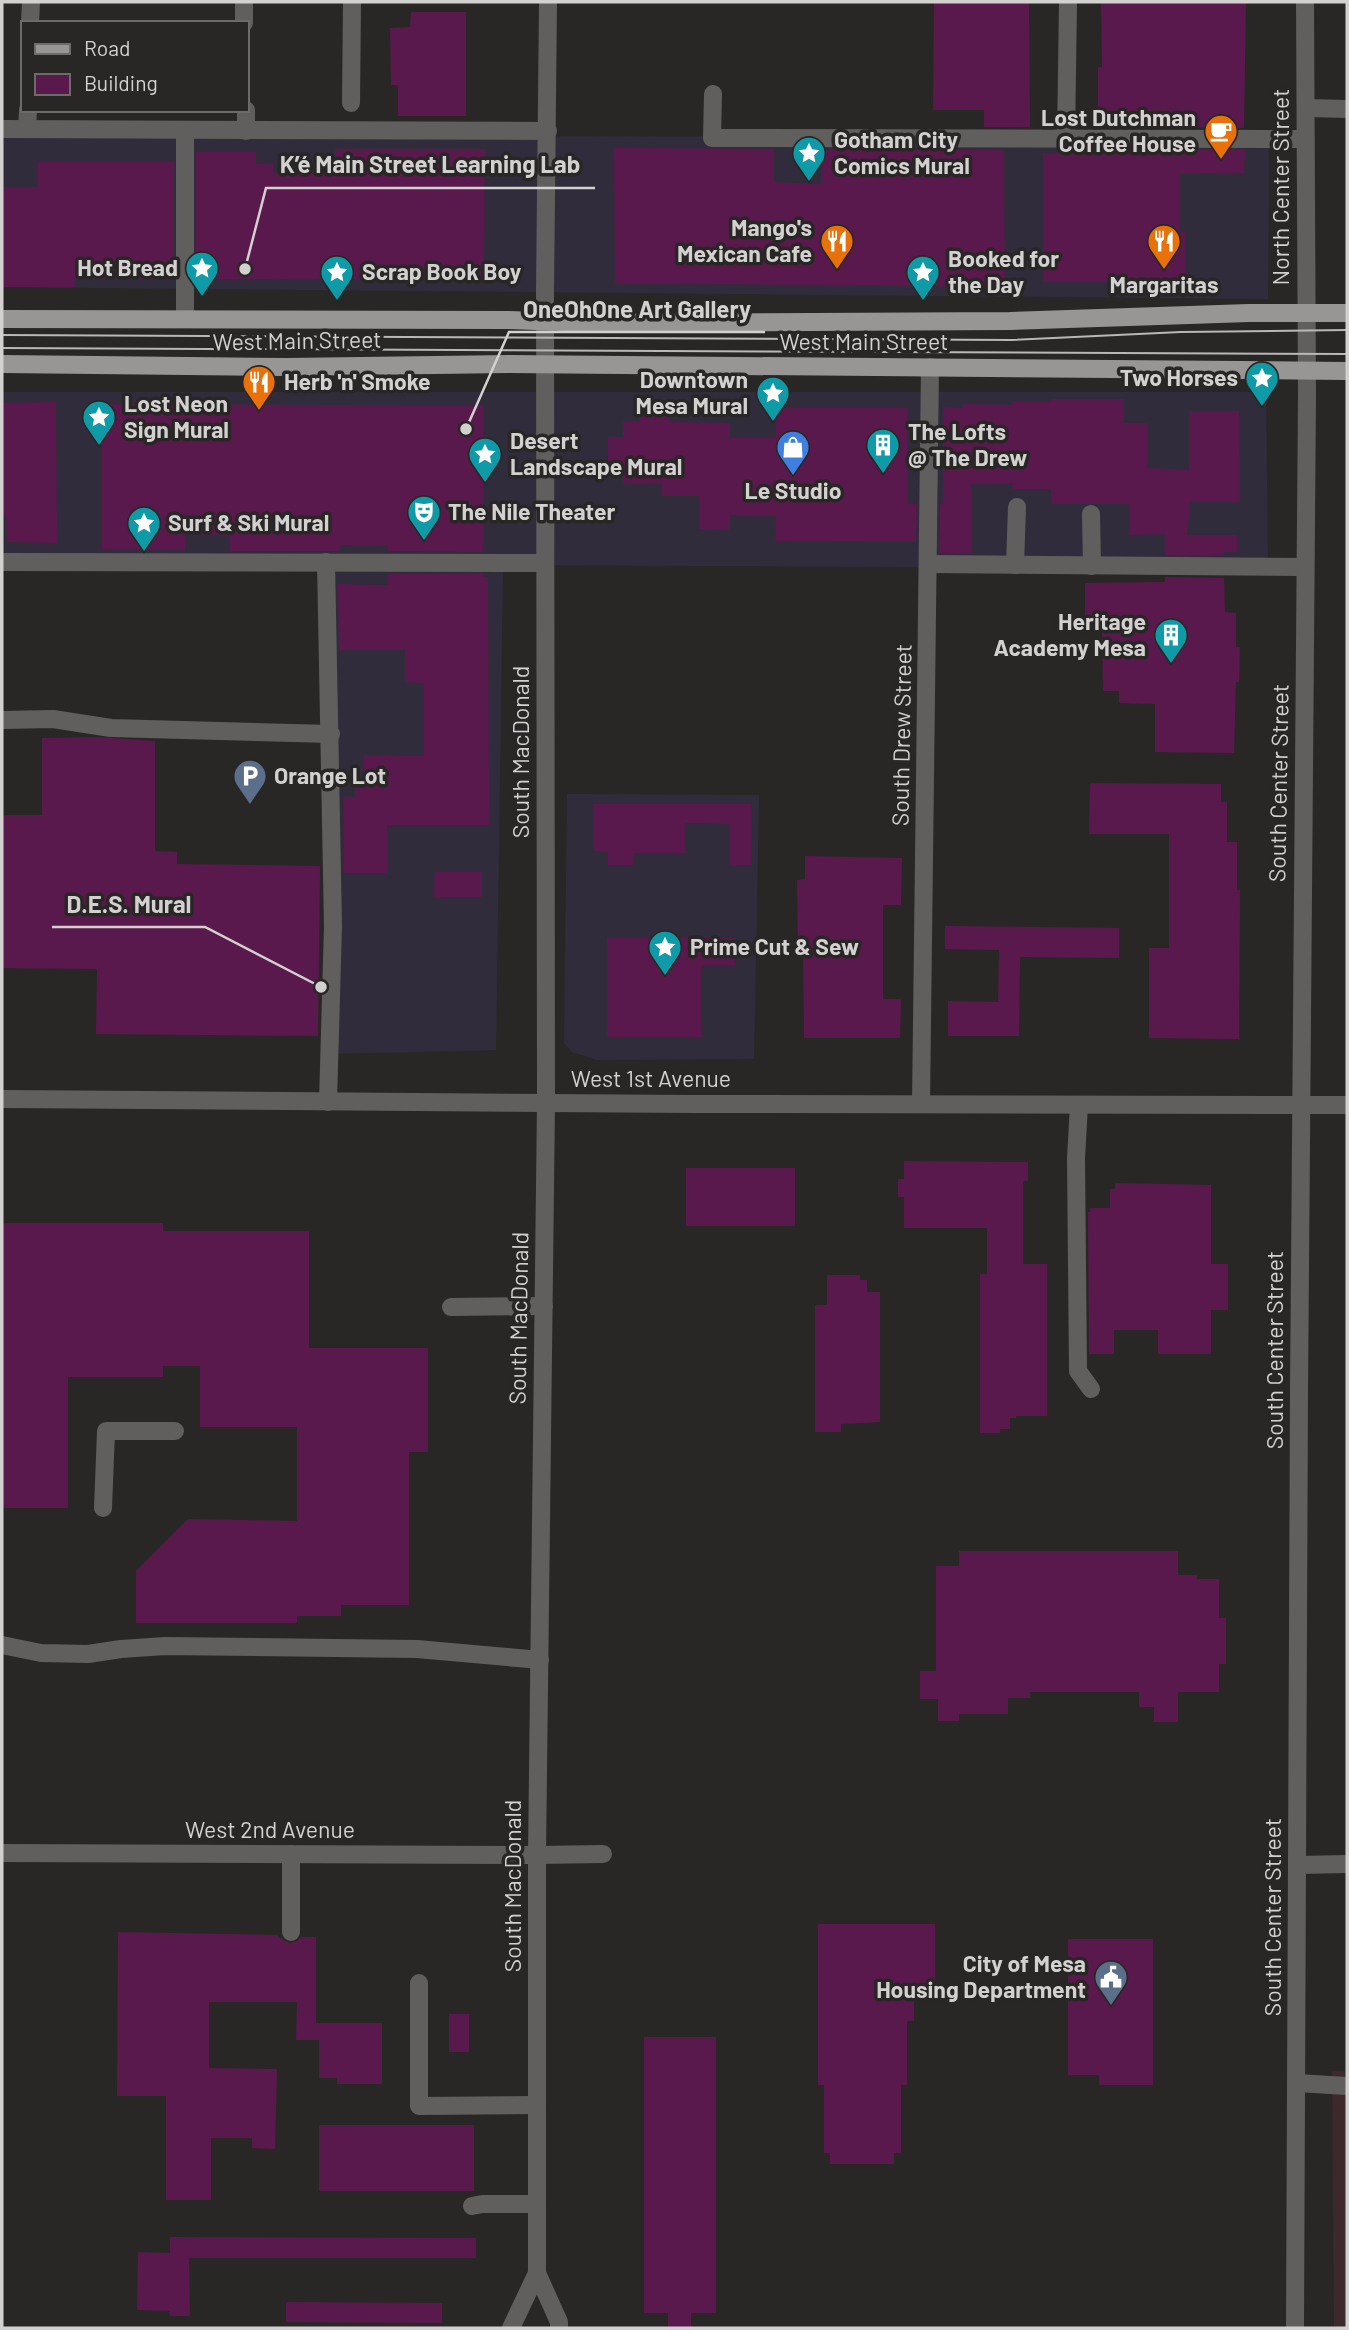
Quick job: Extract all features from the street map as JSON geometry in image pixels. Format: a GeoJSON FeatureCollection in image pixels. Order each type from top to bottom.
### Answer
{"type":"FeatureCollection","features":[{"type":"Feature","properties":{"kind":"main road","name":"West Main Street"},"geometry":{"type":"LineString","coordinates":[[2,319],[1010,320],[1347,313]]}},
{"type":"Feature","properties":{"kind":"main road","name":"West Main Street"},"geometry":{"type":"LineString","coordinates":[[2,364],[1347,371]]}},
{"type":"Feature","properties":{"kind":"street"},"geometry":{"type":"LineString","coordinates":[[30,21],[31,2]]}},
{"type":"Feature","properties":{"kind":"street"},"geometry":{"type":"LineString","coordinates":[[244,2],[244,21]]}},
{"type":"Feature","properties":{"kind":"street"},"geometry":{"type":"LineString","coordinates":[[351,103],[352,2]]}},
{"type":"Feature","properties":{"kind":"street","name":"South MacDonald"},"geometry":{"type":"LineString","coordinates":[[548,2],[545,321],[546,1103],[537,1855],[537,2273],[559,2322],[559,2328]]}},
{"type":"Feature","properties":{"kind":"street"},"geometry":{"type":"LineString","coordinates":[[1066,139],[1068,2]]}},
{"type":"Feature","properties":{"kind":"street","name":"North Center Street"},"geometry":{"type":"LineString","coordinates":[[1305,2],[1306,372]]}},
{"type":"Feature","properties":{"kind":"street"},"geometry":{"type":"LineString","coordinates":[[713,94],[712,138],[1305,139]]}},
{"type":"Feature","properties":{"kind":"street"},"geometry":{"type":"LineString","coordinates":[[1306,108],[1347,109]]}},
{"type":"Feature","properties":{"kind":"street"},"geometry":{"type":"LineString","coordinates":[[27,129],[28,112]]}},
{"type":"Feature","properties":{"kind":"street"},"geometry":{"type":"LineString","coordinates":[[246,112],[246,131]]}},
{"type":"Feature","properties":{"kind":"street"},"geometry":{"type":"LineString","coordinates":[[2,129],[548,131]]}},
{"type":"Feature","properties":{"kind":"street"},"geometry":{"type":"LineString","coordinates":[[185,130],[185,319]]}},
{"type":"Feature","properties":{"kind":"street","name":"South Drew Street"},"geometry":{"type":"LineString","coordinates":[[921,1104],[930,367]]}},
{"type":"Feature","properties":{"kind":"street","name":"South Center Street"},"geometry":{"type":"LineString","coordinates":[[1295,2328],[1306,372]]}},
{"type":"Feature","properties":{"kind":"street"},"geometry":{"type":"LineString","coordinates":[[1015,565],[1017,507]]}},
{"type":"Feature","properties":{"kind":"street"},"geometry":{"type":"LineString","coordinates":[[1091,514],[1092,565]]}},
{"type":"Feature","properties":{"kind":"street"},"geometry":{"type":"LineString","coordinates":[[2,562],[545,564]]}},
{"type":"Feature","properties":{"kind":"street"},"geometry":{"type":"LineString","coordinates":[[326,562],[333,926],[328,1102]]}},
{"type":"Feature","properties":{"kind":"street"},"geometry":{"type":"LineString","coordinates":[[928,564],[1305,567]]}},
{"type":"Feature","properties":{"kind":"street"},"geometry":{"type":"LineString","coordinates":[[2,720],[53,719],[125,729],[331,734]]}},
{"type":"Feature","properties":{"kind":"street","name":"West 1st Avenue"},"geometry":{"type":"LineString","coordinates":[[2,1099],[1347,1105]]}},
{"type":"Feature","properties":{"kind":"street"},"geometry":{"type":"LineString","coordinates":[[1079,1105],[1076,1157],[1078,1371],[1091,1389]]}},
{"type":"Feature","properties":{"kind":"street"},"geometry":{"type":"LineString","coordinates":[[451,1307],[544,1306]]}},
{"type":"Feature","properties":{"kind":"street"},"geometry":{"type":"LineString","coordinates":[[103,1508],[106,1431],[175,1431]]}},
{"type":"Feature","properties":{"kind":"street"},"geometry":{"type":"LineString","coordinates":[[2,1645],[41,1653],[88,1654],[121,1648],[165,1646],[416,1649],[540,1660]]}},
{"type":"Feature","properties":{"kind":"street","name":"West 2nd Avenue"},"geometry":{"type":"LineString","coordinates":[[2,1853],[603,1854]]}},
{"type":"Feature","properties":{"kind":"street"},"geometry":{"type":"LineString","coordinates":[[291,1854],[291,1932]]}},
{"type":"Feature","properties":{"kind":"street"},"geometry":{"type":"LineString","coordinates":[[1297,1865],[1347,1864]]}},
{"type":"Feature","properties":{"kind":"street"},"geometry":{"type":"LineString","coordinates":[[419,1983],[419,2106],[537,2105]]}},
{"type":"Feature","properties":{"kind":"street"},"geometry":{"type":"LineString","coordinates":[[1297,2083],[1347,2086]]}},
{"type":"Feature","properties":{"kind":"street"},"geometry":{"type":"LineString","coordinates":[[472,2206],[537,2204]]}},
{"type":"Feature","properties":{"kind":"street","name":"South MacDonald"},"geometry":{"type":"LineString","coordinates":[[511,2328],[537,2273]]}},
{"type":"Feature","properties":{"kind":"shaded area"},"geometry":{"type":"Polygon","coordinates":[[[2,127],[257,136],[1269,137],[1268,299],[2,287],[2,127]]]}},
{"type":"Feature","properties":{"kind":"shaded area"},"geometry":{"type":"Polygon","coordinates":[[[2,392],[1266,392],[1268,569],[503,565],[496,1050],[330,1054],[333,564],[2,562],[2,392]]]}},
{"type":"Feature","properties":{"kind":"shaded area"},"geometry":{"type":"Polygon","coordinates":[[[567,794],[759,795],[754,1059],[597,1060],[572,1052],[564,1043],[567,794]]]}},
{"type":"Feature","properties":{"kind":"shaded area"},"geometry":{"type":"Polygon","coordinates":[[[1332,2071],[1347,2071],[1347,2328],[1334,2328],[1332,2071]]]}},
{"type":"Feature","properties":{"kind":"building"},"geometry":{"type":"Polygon","coordinates":[[[934,2],[1029,2],[1030,127],[984,127],[984,110],[933,110],[934,2]]]}},
{"type":"Feature","properties":{"kind":"building"},"geometry":{"type":"Polygon","coordinates":[[[1101,2],[1246,2],[1244,128],[1135,127],[1135,119],[1098,119],[1098,67],[1102,67],[1101,2]]]}},
{"type":"Feature","properties":{"kind":"building"},"geometry":{"type":"Polygon","coordinates":[[[411,12],[466,12],[466,116],[398,116],[398,85],[391,85],[390,28],[410,27],[411,12]]]}},
{"type":"Feature","properties":{"kind":"building"},"geometry":{"type":"Polygon","coordinates":[[[614,148],[774,149],[774,182],[821,184],[821,150],[1004,150],[1005,287],[615,283],[614,148]]]}},
{"type":"Feature","properties":{"kind":"building"},"geometry":{"type":"Polygon","coordinates":[[[335,149],[485,149],[484,280],[196,279],[196,152],[256,152],[256,164],[273,163],[273,173],[335,171],[335,149]]]}},
{"type":"Feature","properties":{"kind":"building"},"geometry":{"type":"Polygon","coordinates":[[[1134,150],[1245,150],[1244,173],[1180,174],[1180,232],[1185,232],[1185,282],[1043,282],[1043,153],[1134,154],[1134,150]]]}},
{"type":"Feature","properties":{"kind":"building"},"geometry":{"type":"Polygon","coordinates":[[[38,162],[174,162],[174,279],[74,279],[75,287],[2,287],[2,187],[38,187],[38,162]]]}},
{"type":"Feature","properties":{"kind":"building"},"geometry":{"type":"Polygon","coordinates":[[[1051,399],[1124,399],[1124,423],[1147,423],[1147,468],[1189,470],[1189,411],[1239,411],[1240,502],[1190,502],[1187,535],[1237,535],[1237,552],[1224,552],[1224,555],[1165,555],[1165,534],[1130,535],[1130,504],[1051,504],[1051,489],[1013,489],[1012,483],[971,484],[971,553],[939,553],[940,504],[943,504],[943,407],[963,408],[963,404],[1012,405],[1013,402],[1051,402],[1051,399]]]}},
{"type":"Feature","properties":{"kind":"building"},"geometry":{"type":"Polygon","coordinates":[[[56,402],[57,543],[7,542],[6,516],[2,515],[2,403],[56,402]]]}},
{"type":"Feature","properties":{"kind":"building"},"geometry":{"type":"Polygon","coordinates":[[[102,404],[483,406],[483,552],[388,551],[388,546],[340,545],[340,551],[230,551],[230,535],[185,534],[185,550],[102,549],[102,404]]]}},
{"type":"Feature","properties":{"kind":"building"},"geometry":{"type":"Polygon","coordinates":[[[639,407],[669,407],[669,422],[730,423],[730,438],[776,438],[776,408],[907,408],[907,504],[917,504],[916,542],[775,541],[776,515],[730,515],[730,530],[699,529],[699,496],[662,496],[662,484],[623,483],[623,468],[608,468],[608,437],[623,437],[623,422],[639,422],[639,407]]]}},
{"type":"Feature","properties":{"kind":"building"},"geometry":{"type":"Polygon","coordinates":[[[388,574],[483,574],[483,577],[488,577],[489,825],[387,825],[387,873],[344,873],[344,797],[355,797],[355,778],[364,778],[364,755],[424,756],[424,683],[405,682],[405,650],[339,650],[338,584],[388,585],[388,574]]]}},
{"type":"Feature","properties":{"kind":"building","name":"Heritage Academy Mesa"},"geometry":{"type":"Polygon","coordinates":[[[1165,577],[1224,578],[1225,612],[1236,613],[1236,647],[1240,647],[1234,753],[1155,752],[1155,704],[1119,703],[1119,691],[1103,691],[1102,631],[1085,631],[1085,583],[1165,582],[1165,577]]]}},
{"type":"Feature","properties":{"kind":"building"},"geometry":{"type":"Polygon","coordinates":[[[98,737],[155,741],[155,851],[177,852],[177,864],[320,866],[318,1036],[96,1034],[97,969],[2,968],[2,815],[42,815],[42,738],[98,737]]]}},
{"type":"Feature","properties":{"kind":"building"},"geometry":{"type":"Polygon","coordinates":[[[1090,783],[1221,784],[1221,802],[1227,802],[1227,842],[1237,842],[1237,890],[1240,890],[1239,1039],[1149,1038],[1149,948],[1169,948],[1169,834],[1089,834],[1090,783]]]}},
{"type":"Feature","properties":{"kind":"building"},"geometry":{"type":"Polygon","coordinates":[[[593,804],[751,804],[751,865],[730,865],[730,824],[685,823],[685,853],[633,853],[633,865],[608,865],[608,851],[593,851],[593,804]]]}},
{"type":"Feature","properties":{"kind":"building"},"geometry":{"type":"Polygon","coordinates":[[[805,856],[902,858],[901,905],[883,905],[883,999],[901,999],[900,1038],[804,1038],[803,952],[798,952],[797,880],[805,879],[805,856]]]}},
{"type":"Feature","properties":{"kind":"building"},"geometry":{"type":"Polygon","coordinates":[[[435,872],[482,872],[482,897],[434,897],[435,872]]]}},
{"type":"Feature","properties":{"kind":"building"},"geometry":{"type":"Polygon","coordinates":[[[945,926],[1119,928],[1119,958],[1020,957],[1019,1036],[948,1036],[948,1001],[998,1002],[999,950],[945,949],[945,926]]]}},
{"type":"Feature","properties":{"kind":"building"},"geometry":{"type":"Polygon","coordinates":[[[607,938],[736,938],[735,965],[701,965],[701,1037],[607,1037],[607,938]]]}},
{"type":"Feature","properties":{"kind":"building"},"geometry":{"type":"Polygon","coordinates":[[[904,1161],[1028,1162],[1028,1181],[1023,1181],[1023,1264],[1047,1264],[1047,1416],[1016,1416],[1010,1418],[1010,1429],[1000,1429],[1000,1433],[980,1433],[980,1274],[987,1274],[987,1228],[904,1228],[904,1197],[898,1197],[898,1179],[904,1179],[904,1161]]]}},
{"type":"Feature","properties":{"kind":"building"},"geometry":{"type":"Polygon","coordinates":[[[686,1168],[795,1168],[795,1226],[686,1226],[686,1168]]]}},
{"type":"Feature","properties":{"kind":"building"},"geometry":{"type":"Polygon","coordinates":[[[1115,1183],[1211,1185],[1211,1264],[1228,1264],[1228,1310],[1211,1310],[1211,1354],[1158,1354],[1158,1330],[1114,1330],[1114,1354],[1089,1354],[1088,1212],[1090,1208],[1110,1208],[1110,1189],[1115,1189],[1115,1183]]]}},
{"type":"Feature","properties":{"kind":"building"},"geometry":{"type":"Polygon","coordinates":[[[2,1223],[163,1223],[163,1231],[309,1231],[309,1348],[428,1348],[428,1452],[409,1452],[409,1605],[341,1605],[341,1616],[297,1616],[297,1623],[136,1623],[136,1571],[188,1519],[297,1521],[297,1427],[200,1427],[200,1366],[163,1366],[163,1377],[68,1377],[68,1508],[2,1508],[2,1223]]]}},
{"type":"Feature","properties":{"kind":"building"},"geometry":{"type":"Polygon","coordinates":[[[827,1275],[860,1275],[860,1280],[867,1280],[867,1292],[880,1292],[880,1422],[841,1424],[841,1432],[815,1432],[815,1305],[827,1305],[827,1275]]]}},
{"type":"Feature","properties":{"kind":"building"},"geometry":{"type":"Polygon","coordinates":[[[959,1551],[1178,1551],[1178,1575],[1197,1575],[1197,1579],[1219,1579],[1219,1618],[1226,1618],[1226,1664],[1219,1664],[1219,1692],[1178,1692],[1178,1722],[1154,1722],[1154,1707],[1139,1707],[1139,1692],[1030,1692],[1030,1698],[1008,1698],[1008,1714],[959,1714],[959,1721],[938,1721],[938,1699],[920,1699],[920,1671],[936,1671],[936,1566],[959,1566],[959,1551]]]}},
{"type":"Feature","properties":{"kind":"building"},"geometry":{"type":"Polygon","coordinates":[[[818,1924],[935,1924],[935,1998],[914,1998],[914,2021],[907,2021],[907,2085],[901,2085],[901,2153],[894,2153],[894,2164],[830,2164],[830,2153],[824,2153],[824,2085],[818,2085],[818,1924]]]}},
{"type":"Feature","properties":{"kind":"building"},"geometry":{"type":"Polygon","coordinates":[[[118,1932],[278,1935],[290,1943],[301,1937],[316,1937],[316,2023],[382,2023],[382,2084],[337,2084],[337,2078],[319,2078],[319,2040],[296,2040],[297,2002],[209,2002],[209,2068],[277,2069],[275,2149],[252,2148],[252,2138],[211,2138],[211,2200],[166,2200],[166,2096],[117,2096],[118,1932]]]}},
{"type":"Feature","properties":{"kind":"building","name":"City of Mesa Housing Department"},"geometry":{"type":"Polygon","coordinates":[[[1068,1939],[1153,1939],[1153,2085],[1099,2085],[1099,2075],[1068,2075],[1068,1939]]]}},
{"type":"Feature","properties":{"kind":"building"},"geometry":{"type":"Polygon","coordinates":[[[449,2014],[469,2014],[469,2052],[449,2052],[449,2014]]]}},
{"type":"Feature","properties":{"kind":"building"},"geometry":{"type":"Polygon","coordinates":[[[644,2037],[716,2037],[716,2313],[691,2313],[691,2328],[668,2328],[668,2313],[644,2313],[644,2037]]]}},
{"type":"Feature","properties":{"kind":"building"},"geometry":{"type":"Polygon","coordinates":[[[319,2125],[474,2125],[474,2191],[319,2191],[319,2125]]]}},
{"type":"Feature","properties":{"kind":"building"},"geometry":{"type":"Polygon","coordinates":[[[170,2237],[476,2238],[476,2258],[189,2258],[190,2316],[170,2316],[169,2311],[137,2310],[138,2252],[170,2253],[170,2237]]]}},
{"type":"Feature","properties":{"kind":"building"},"geometry":{"type":"Polygon","coordinates":[[[286,2302],[442,2303],[442,2323],[286,2322],[286,2302]]]}},
{"type":"Feature","properties":{"kind":"tram line"},"geometry":{"type":"LineString","coordinates":[[2,335],[1012,340],[1181,332],[1347,330]]}},
{"type":"Feature","properties":{"kind":"tram line"},"geometry":{"type":"LineString","coordinates":[[2,348],[1347,354]]}},
{"type":"Feature","properties":{"kind":"place","name":"Lost Dutchman Coffee House"},"geometry":{"type":"Point","coordinates":[1221,161]}},
{"type":"Feature","properties":{"kind":"place","name":"Gotham City Comics Mural"},"geometry":{"type":"Point","coordinates":[809,183]}},
{"type":"Feature","properties":{"kind":"place","name":"K’é Main Street Learning Lab"},"geometry":{"type":"Point","coordinates":[245,269]}},
{"type":"Feature","properties":{"kind":"place","name":"Mango's Mexican Cafe"},"geometry":{"type":"Point","coordinates":[837,271]}},
{"type":"Feature","properties":{"kind":"place","name":"Margaritas"},"geometry":{"type":"Point","coordinates":[1164,271]}},
{"type":"Feature","properties":{"kind":"place","name":"Hot Bread"},"geometry":{"type":"Point","coordinates":[202,298]}},
{"type":"Feature","properties":{"kind":"place","name":"Scrap Book Boy"},"geometry":{"type":"Point","coordinates":[337,302]}},
{"type":"Feature","properties":{"kind":"place","name":"Booked for the Day"},"geometry":{"type":"Point","coordinates":[923,302]}},
{"type":"Feature","properties":{"kind":"place","name":"Two Horses"},"geometry":{"type":"Point","coordinates":[1262,408]}},
{"type":"Feature","properties":{"kind":"place","name":"Herb 'n' Smoke"},"geometry":{"type":"Point","coordinates":[259,412]}},
{"type":"Feature","properties":{"kind":"place","name":"Downtown Mesa Mural"},"geometry":{"type":"Point","coordinates":[773,423]}},
{"type":"Feature","properties":{"kind":"place","name":"OneOhOne Art Gallery"},"geometry":{"type":"Point","coordinates":[466,429]}},
{"type":"Feature","properties":{"kind":"place","name":"Lost Neon Sign Mural"},"geometry":{"type":"Point","coordinates":[99,447]}},
{"type":"Feature","properties":{"kind":"place","name":"The Lofts @ The Drew"},"geometry":{"type":"Point","coordinates":[883,475]}},
{"type":"Feature","properties":{"kind":"place","name":"Le Studio"},"geometry":{"type":"Point","coordinates":[793,477]}},
{"type":"Feature","properties":{"kind":"place","name":"Desert Landscape Mural"},"geometry":{"type":"Point","coordinates":[485,484]}},
{"type":"Feature","properties":{"kind":"place","name":"The Nile Theater"},"geometry":{"type":"Point","coordinates":[424,542]}},
{"type":"Feature","properties":{"kind":"place","name":"Surf & Ski Mural"},"geometry":{"type":"Point","coordinates":[144,553]}},
{"type":"Feature","properties":{"kind":"place","name":"Heritage Academy Mesa"},"geometry":{"type":"Point","coordinates":[1171,665]}},
{"type":"Feature","properties":{"kind":"place","name":"Orange Lot"},"geometry":{"type":"Point","coordinates":[250,806]}},
{"type":"Feature","properties":{"kind":"place","name":"Prime Cut & Sew"},"geometry":{"type":"Point","coordinates":[665,977]}},
{"type":"Feature","properties":{"kind":"place","name":"D.E.S. Mural"},"geometry":{"type":"Point","coordinates":[321,987]}},
{"type":"Feature","properties":{"kind":"place","name":"City of Mesa Housing Department"},"geometry":{"type":"Point","coordinates":[1111,2007]}}]}
